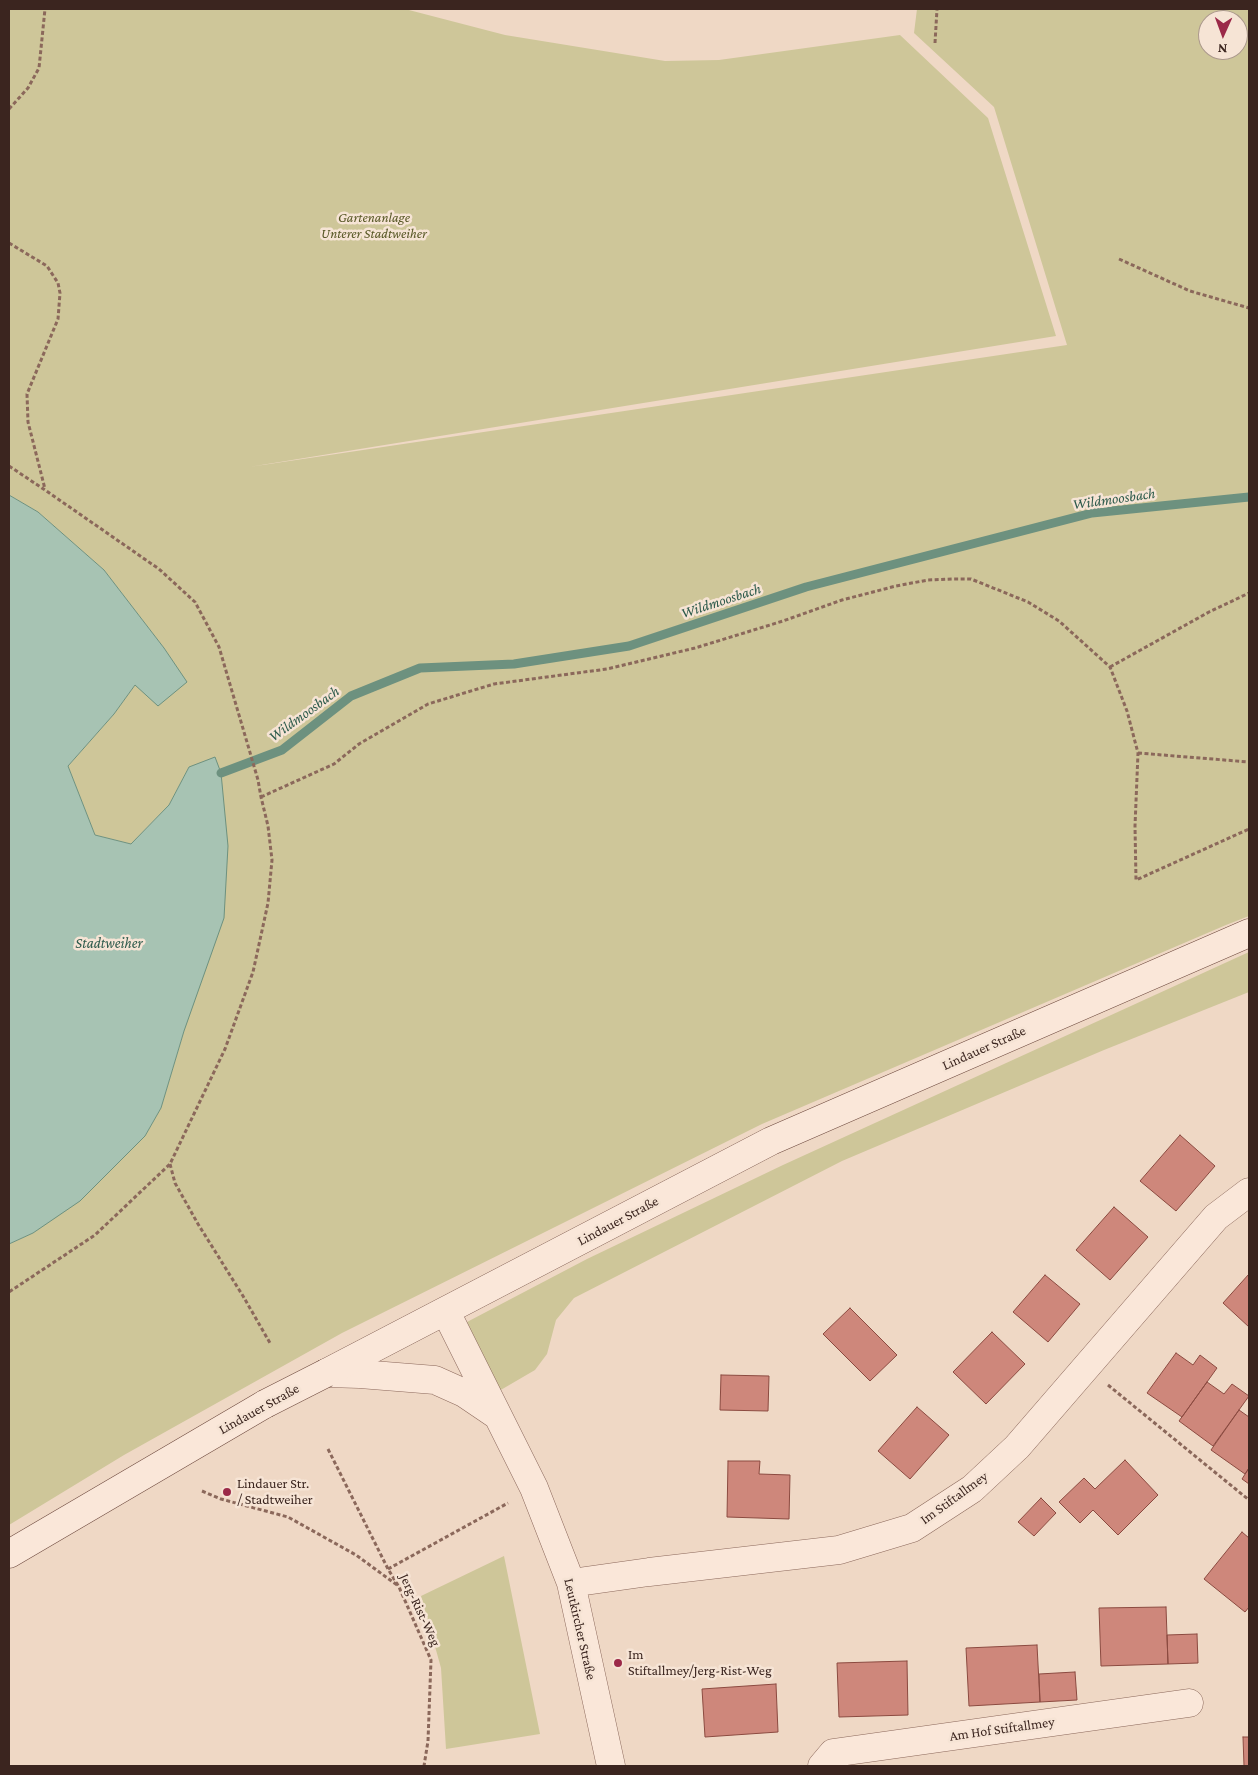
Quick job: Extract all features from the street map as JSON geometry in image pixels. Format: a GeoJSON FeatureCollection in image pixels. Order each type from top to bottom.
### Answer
{"type":"FeatureCollection","features":[{"type":"Feature","properties":{"kind":"street","name":"Lindauer Straße"},"geometry":{"type":"LineString","coordinates":[[9,1554],[265,1404],[446,1312],[771,1141],[1249,933]]}},
{"type":"Feature","properties":{"kind":"street","name":"Im Stiftallmey"},"geometry":{"type":"LineString","coordinates":[[571,1583],[648,1572],[839,1550],[912,1528],[972,1489],[1017,1447],[1216,1217],[1249,1192]]}},
{"type":"Feature","properties":{"kind":"street","name":"Leutkircher Straße"},"geometry":{"type":"LineString","coordinates":[[446,1312],[534,1488],[571,1583],[611,1766]]}},
{"type":"Feature","properties":{"kind":"street","name":"Leutkircher Straße"},"geometry":{"type":"LineString","coordinates":[[326,1373],[434,1380],[464,1393],[496,1415]]}},
{"type":"Feature","properties":{"kind":"street","name":"Am Hof Stiftallmey"},"geometry":{"type":"LineString","coordinates":[[822,1766],[833,1753],[1189,1703]]}},
{"type":"Feature","properties":{"kind":"path"},"geometry":{"type":"LineString","coordinates":[[9,109],[28,88],[39,68],[45,9]]}},
{"type":"Feature","properties":{"kind":"path"},"geometry":{"type":"LineString","coordinates":[[935,44],[937,9]]}},
{"type":"Feature","properties":{"kind":"path"},"geometry":{"type":"LineString","coordinates":[[9,243],[47,266],[58,283],[60,292],[58,319],[27,394],[28,422],[45,490]]}},
{"type":"Feature","properties":{"kind":"path"},"geometry":{"type":"LineString","coordinates":[[1119,259],[1190,292],[1249,308]]}},
{"type":"Feature","properties":{"kind":"path"},"geometry":{"type":"LineString","coordinates":[[9,466],[158,569],[195,602],[219,647],[258,780],[260,797],[268,826],[272,860],[268,903],[253,972],[225,1049],[170,1164],[95,1235],[9,1292]]}},
{"type":"Feature","properties":{"kind":"path"},"geometry":{"type":"LineString","coordinates":[[260,797],[334,764],[359,744],[428,704],[494,684],[607,669],[696,648],[783,621],[842,600],[896,586],[928,580],[971,579],[1028,602],[1059,621],[1110,667],[1127,711],[1138,754],[1135,826],[1136,880],[1249,829]]}},
{"type":"Feature","properties":{"kind":"path"},"geometry":{"type":"LineString","coordinates":[[1110,667],[1209,612],[1249,593]]}},
{"type":"Feature","properties":{"kind":"path"},"geometry":{"type":"LineString","coordinates":[[1138,754],[1249,762]]}},
{"type":"Feature","properties":{"kind":"path"},"geometry":{"type":"LineString","coordinates":[[170,1164],[175,1183],[270,1343]]}},
{"type":"Feature","properties":{"kind":"path"},"geometry":{"type":"LineString","coordinates":[[1086,1367],[1249,1500]]}},
{"type":"Feature","properties":{"kind":"path"},"geometry":{"type":"LineString","coordinates":[[328,1449],[388,1569]]}},
{"type":"Feature","properties":{"kind":"path","name":"Jerg-Rist-Weg"},"geometry":{"type":"LineString","coordinates":[[424,1766],[428,1741],[431,1660],[399,1587],[388,1569],[534,1488]]}},
{"type":"Feature","properties":{"kind":"path"},"geometry":{"type":"LineString","coordinates":[[202,1491],[221,1499],[288,1517],[356,1555],[399,1587]]}},
{"type":"Feature","properties":{"kind":"green space","name":"Gartenanlage Unterer Stadtweiher"},"geometry":{"type":"Polygon","coordinates":[[[9,9],[405,9],[505,35],[665,61],[719,60],[900,35],[988,118],[1056,336],[249,467],[1067,345],[994,107],[914,33],[917,9],[1249,9],[1249,916],[762,1124],[342,1333],[124,1455],[9,1525],[9,1244],[33,1233],[117,1163],[145,1136],[161,1108],[184,1031],[189,767],[169,805],[131,844],[95,835],[68,766],[114,714],[135,685],[186,682],[164,648],[104,570],[38,512],[9,495],[9,9]]]}},
{"type":"Feature","properties":{"kind":"green space"},"geometry":{"type":"Polygon","coordinates":[[[1249,952],[1249,992],[1104,1050],[842,1161],[574,1298],[556,1320],[547,1354],[535,1370],[499,1391],[467,1322],[587,1259],[783,1165],[1249,952]]]}},
{"type":"Feature","properties":{"kind":"green space"},"geometry":{"type":"Polygon","coordinates":[[[504,1556],[540,1734],[446,1749],[441,1668],[421,1596],[504,1556]]]}},
{"type":"Feature","properties":{"kind":"water","name":"Stadtweiher"},"geometry":{"type":"Polygon","coordinates":[[[9,495],[38,512],[104,570],[164,648],[187,682],[158,706],[135,685],[114,714],[68,766],[95,835],[131,844],[169,805],[189,767],[215,757],[221,773],[228,846],[224,918],[184,1031],[161,1108],[145,1136],[80,1201],[33,1233],[9,1244],[9,495]]]}},
{"type":"Feature","properties":{"kind":"building"},"geometry":{"type":"Polygon","coordinates":[[[1180,1135],[1215,1166],[1176,1211],[1140,1181],[1180,1135]]]}},
{"type":"Feature","properties":{"kind":"building"},"geometry":{"type":"Polygon","coordinates":[[[1114,1207],[1148,1237],[1110,1280],[1076,1250],[1114,1207]]]}},
{"type":"Feature","properties":{"kind":"building"},"geometry":{"type":"Polygon","coordinates":[[[1249,1274],[1249,1327],[1223,1303],[1249,1274]]]}},
{"type":"Feature","properties":{"kind":"building"},"geometry":{"type":"Polygon","coordinates":[[[1045,1275],[1080,1304],[1048,1342],[1013,1312],[1045,1275]]]}},
{"type":"Feature","properties":{"kind":"building"},"geometry":{"type":"Polygon","coordinates":[[[850,1308],[897,1355],[870,1381],[823,1334],[850,1308]]]}},
{"type":"Feature","properties":{"kind":"building"},"geometry":{"type":"Polygon","coordinates":[[[992,1332],[1025,1364],[986,1404],[953,1372],[992,1332]]]}},
{"type":"Feature","properties":{"kind":"building"},"geometry":{"type":"Polygon","coordinates":[[[1176,1353],[1193,1365],[1200,1355],[1217,1368],[1182,1417],[1147,1393],[1176,1353]]]}},
{"type":"Feature","properties":{"kind":"building"},"geometry":{"type":"Polygon","coordinates":[[[721,1375],[769,1376],[768,1411],[720,1410],[721,1375]]]}},
{"type":"Feature","properties":{"kind":"building"},"geometry":{"type":"Polygon","coordinates":[[[1207,1382],[1224,1394],[1232,1384],[1249,1396],[1213,1446],[1179,1421],[1207,1382]]]}},
{"type":"Feature","properties":{"kind":"building"},"geometry":{"type":"Polygon","coordinates":[[[917,1407],[949,1435],[910,1479],[878,1451],[917,1407]]]}},
{"type":"Feature","properties":{"kind":"building"},"geometry":{"type":"Polygon","coordinates":[[[1239,1410],[1249,1417],[1249,1468],[1245,1474],[1211,1450],[1239,1410]]]}},
{"type":"Feature","properties":{"kind":"building"},"geometry":{"type":"Polygon","coordinates":[[[1125,1460],[1158,1495],[1118,1535],[1093,1510],[1080,1523],[1059,1502],[1084,1478],[1095,1489],[1125,1460]]]}},
{"type":"Feature","properties":{"kind":"building"},"geometry":{"type":"Polygon","coordinates":[[[728,1461],[760,1461],[759,1474],[790,1475],[789,1519],[727,1517],[728,1461]]]}},
{"type":"Feature","properties":{"kind":"building"},"geometry":{"type":"Polygon","coordinates":[[[1249,1468],[1249,1484],[1242,1479],[1249,1468]]]}},
{"type":"Feature","properties":{"kind":"building"},"geometry":{"type":"Polygon","coordinates":[[[1041,1498],[1056,1513],[1034,1536],[1018,1522],[1041,1498]]]}},
{"type":"Feature","properties":{"kind":"building"},"geometry":{"type":"Polygon","coordinates":[[[1242,1532],[1249,1538],[1249,1607],[1245,1612],[1204,1579],[1242,1532]]]}},
{"type":"Feature","properties":{"kind":"building"},"geometry":{"type":"Polygon","coordinates":[[[1166,1607],[1168,1664],[1101,1666],[1099,1608],[1166,1607]]]}},
{"type":"Feature","properties":{"kind":"building"},"geometry":{"type":"Polygon","coordinates":[[[1197,1634],[1198,1663],[1168,1664],[1167,1635],[1197,1634]]]}},
{"type":"Feature","properties":{"kind":"building"},"geometry":{"type":"Polygon","coordinates":[[[1037,1645],[1040,1702],[969,1706],[966,1648],[1037,1645]]]}},
{"type":"Feature","properties":{"kind":"building"},"geometry":{"type":"Polygon","coordinates":[[[907,1661],[908,1715],[839,1717],[837,1663],[907,1661]]]}},
{"type":"Feature","properties":{"kind":"building"},"geometry":{"type":"Polygon","coordinates":[[[1075,1672],[1077,1700],[1040,1702],[1039,1674],[1075,1672]]]}},
{"type":"Feature","properties":{"kind":"building"},"geometry":{"type":"Polygon","coordinates":[[[776,1684],[778,1732],[705,1737],[702,1689],[776,1684]]]}},
{"type":"Feature","properties":{"kind":"building"},"geometry":{"type":"Polygon","coordinates":[[[1243,1737],[1249,1737],[1249,1766],[1244,1766],[1243,1737]]]}},
{"type":"Feature","properties":{"kind":"waterway","name":"Wildmoosbach"},"geometry":{"type":"LineString","coordinates":[[221,773],[282,750],[351,696],[420,668],[514,664],[629,646],[806,587],[1092,513],[1249,497]]}},
{"type":"Feature","properties":{"kind":"place","name":"Lindauer Str. / Stadtweiher"},"geometry":{"type":"Point","coordinates":[227,1492]}},
{"type":"Feature","properties":{"kind":"place","name":"Im Stiftallmey/Jerg-Rist-Weg"},"geometry":{"type":"Point","coordinates":[618,1663]}}]}
